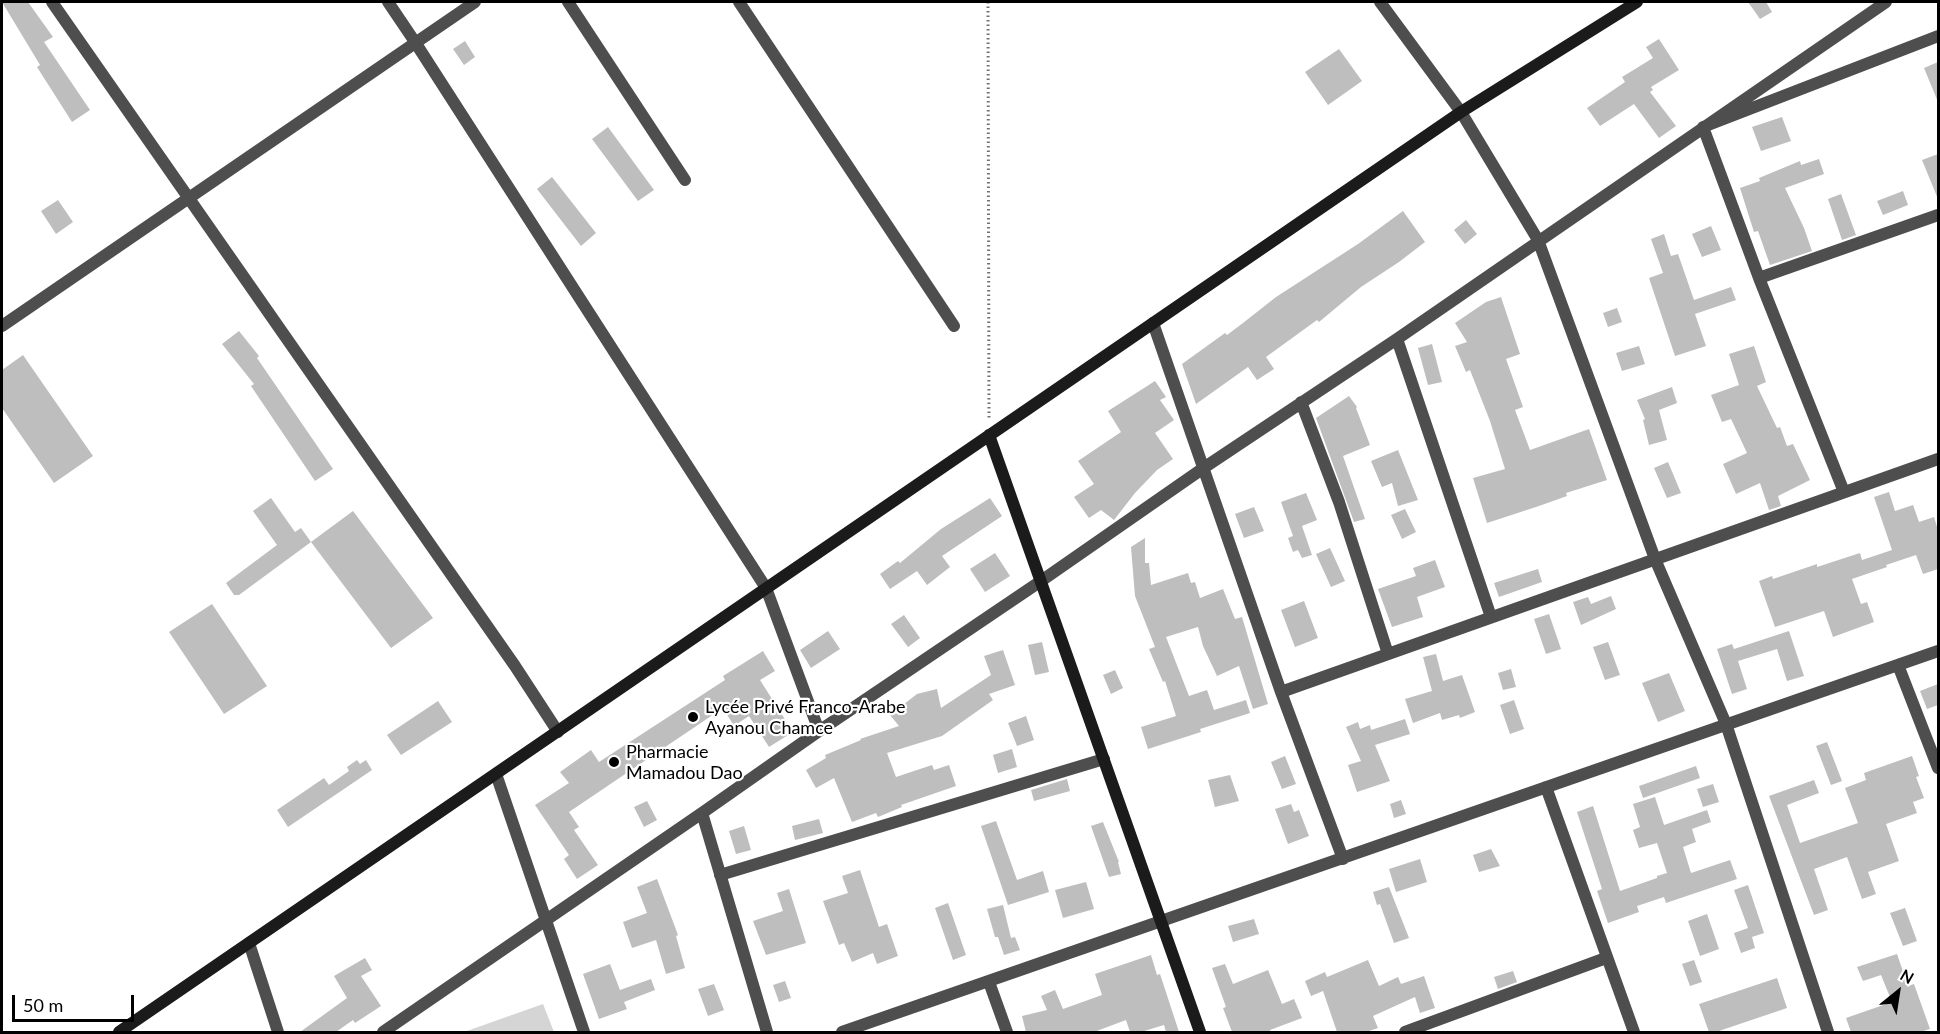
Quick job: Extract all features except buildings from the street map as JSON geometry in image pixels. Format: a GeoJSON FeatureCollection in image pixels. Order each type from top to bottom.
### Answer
{"type":"FeatureCollection","features":[{"type":"Feature","properties":{"kind":"street"},"geometry":{"type":"LineString","coordinates":[[52,2],[515,666],[558,732]]}},
{"type":"Feature","properties":{"kind":"street"},"geometry":{"type":"LineString","coordinates":[[388,2],[416,42],[766,588],[819,731]]}},
{"type":"Feature","properties":{"kind":"street"},"geometry":{"type":"LineString","coordinates":[[2,326],[475,2]]}},
{"type":"Feature","properties":{"kind":"street"},"geometry":{"type":"LineString","coordinates":[[568,2],[685,180]]}},
{"type":"Feature","properties":{"kind":"street"},"geometry":{"type":"LineString","coordinates":[[739,2],[954,326]]}},
{"type":"Feature","properties":{"kind":"street"},"geometry":{"type":"LineString","coordinates":[[1380,2],[1461,112],[1538,240],[1655,559],[1726,724],[1828,1032]]}},
{"type":"Feature","properties":{"kind":"street"},"geometry":{"type":"LineString","coordinates":[[123,1031],[1461,112],[1637,2]]}},
{"type":"Feature","properties":{"kind":"street"},"geometry":{"type":"LineString","coordinates":[[383,1032],[1204,467],[1397,339],[1886,2]]}},
{"type":"Feature","properties":{"kind":"street"},"geometry":{"type":"LineString","coordinates":[[1703,127],[1938,36]]}},
{"type":"Feature","properties":{"kind":"street"},"geometry":{"type":"LineString","coordinates":[[1703,127],[1759,278],[1844,492]]}},
{"type":"Feature","properties":{"kind":"street"},"geometry":{"type":"LineString","coordinates":[[1759,278],[1938,215]]}},
{"type":"Feature","properties":{"kind":"street"},"geometry":{"type":"LineString","coordinates":[[1154,323],[1281,692],[1343,860]]}},
{"type":"Feature","properties":{"kind":"street"},"geometry":{"type":"LineString","coordinates":[[1397,339],[1491,617]]}},
{"type":"Feature","properties":{"kind":"street"},"geometry":{"type":"LineString","coordinates":[[1301,402],[1339,502],[1388,654]]}},
{"type":"Feature","properties":{"kind":"street"},"geometry":{"type":"LineString","coordinates":[[989,435],[1200,1032]]}},
{"type":"Feature","properties":{"kind":"street"},"geometry":{"type":"LineString","coordinates":[[1281,692],[1938,459]]}},
{"type":"Feature","properties":{"kind":"street"},"geometry":{"type":"LineString","coordinates":[[842,1032],[1343,860],[1938,651]]}},
{"type":"Feature","properties":{"kind":"street"},"geometry":{"type":"LineString","coordinates":[[1898,665],[1938,768]]}},
{"type":"Feature","properties":{"kind":"street"},"geometry":{"type":"LineString","coordinates":[[720,875],[1104,759]]}},
{"type":"Feature","properties":{"kind":"street"},"geometry":{"type":"LineString","coordinates":[[496,774],[584,1032]]}},
{"type":"Feature","properties":{"kind":"street"},"geometry":{"type":"LineString","coordinates":[[1546,788],[1634,1032]]}},
{"type":"Feature","properties":{"kind":"street"},"geometry":{"type":"LineString","coordinates":[[702,813],[767,1032]]}},
{"type":"Feature","properties":{"kind":"street"},"geometry":{"type":"LineString","coordinates":[[249,943],[278,1032]]}},
{"type":"Feature","properties":{"kind":"street"},"geometry":{"type":"LineString","coordinates":[[1405,1032],[1606,958]]}},
{"type":"Feature","properties":{"kind":"street"},"geometry":{"type":"LineString","coordinates":[[989,982],[1007,1032]]}},
{"type":"Feature","properties":{"kind":"path"},"geometry":{"type":"LineString","coordinates":[[988,2],[989,435]]}},
{"type":"Feature","properties":{"kind":"shaded area"},"geometry":{"type":"Polygon","coordinates":[[[543,1004],[554,1032],[464,1032],[543,1004]]]}},
{"type":"Feature","properties":{"kind":"place","name":"Lycée Privé Franco-Arabe Ayanou Chamce"},"geometry":{"type":"Point","coordinates":[693,717]}},
{"type":"Feature","properties":{"kind":"place","name":"Pharmacie Mamadou Dao"},"geometry":{"type":"Point","coordinates":[614,762]}}]}
